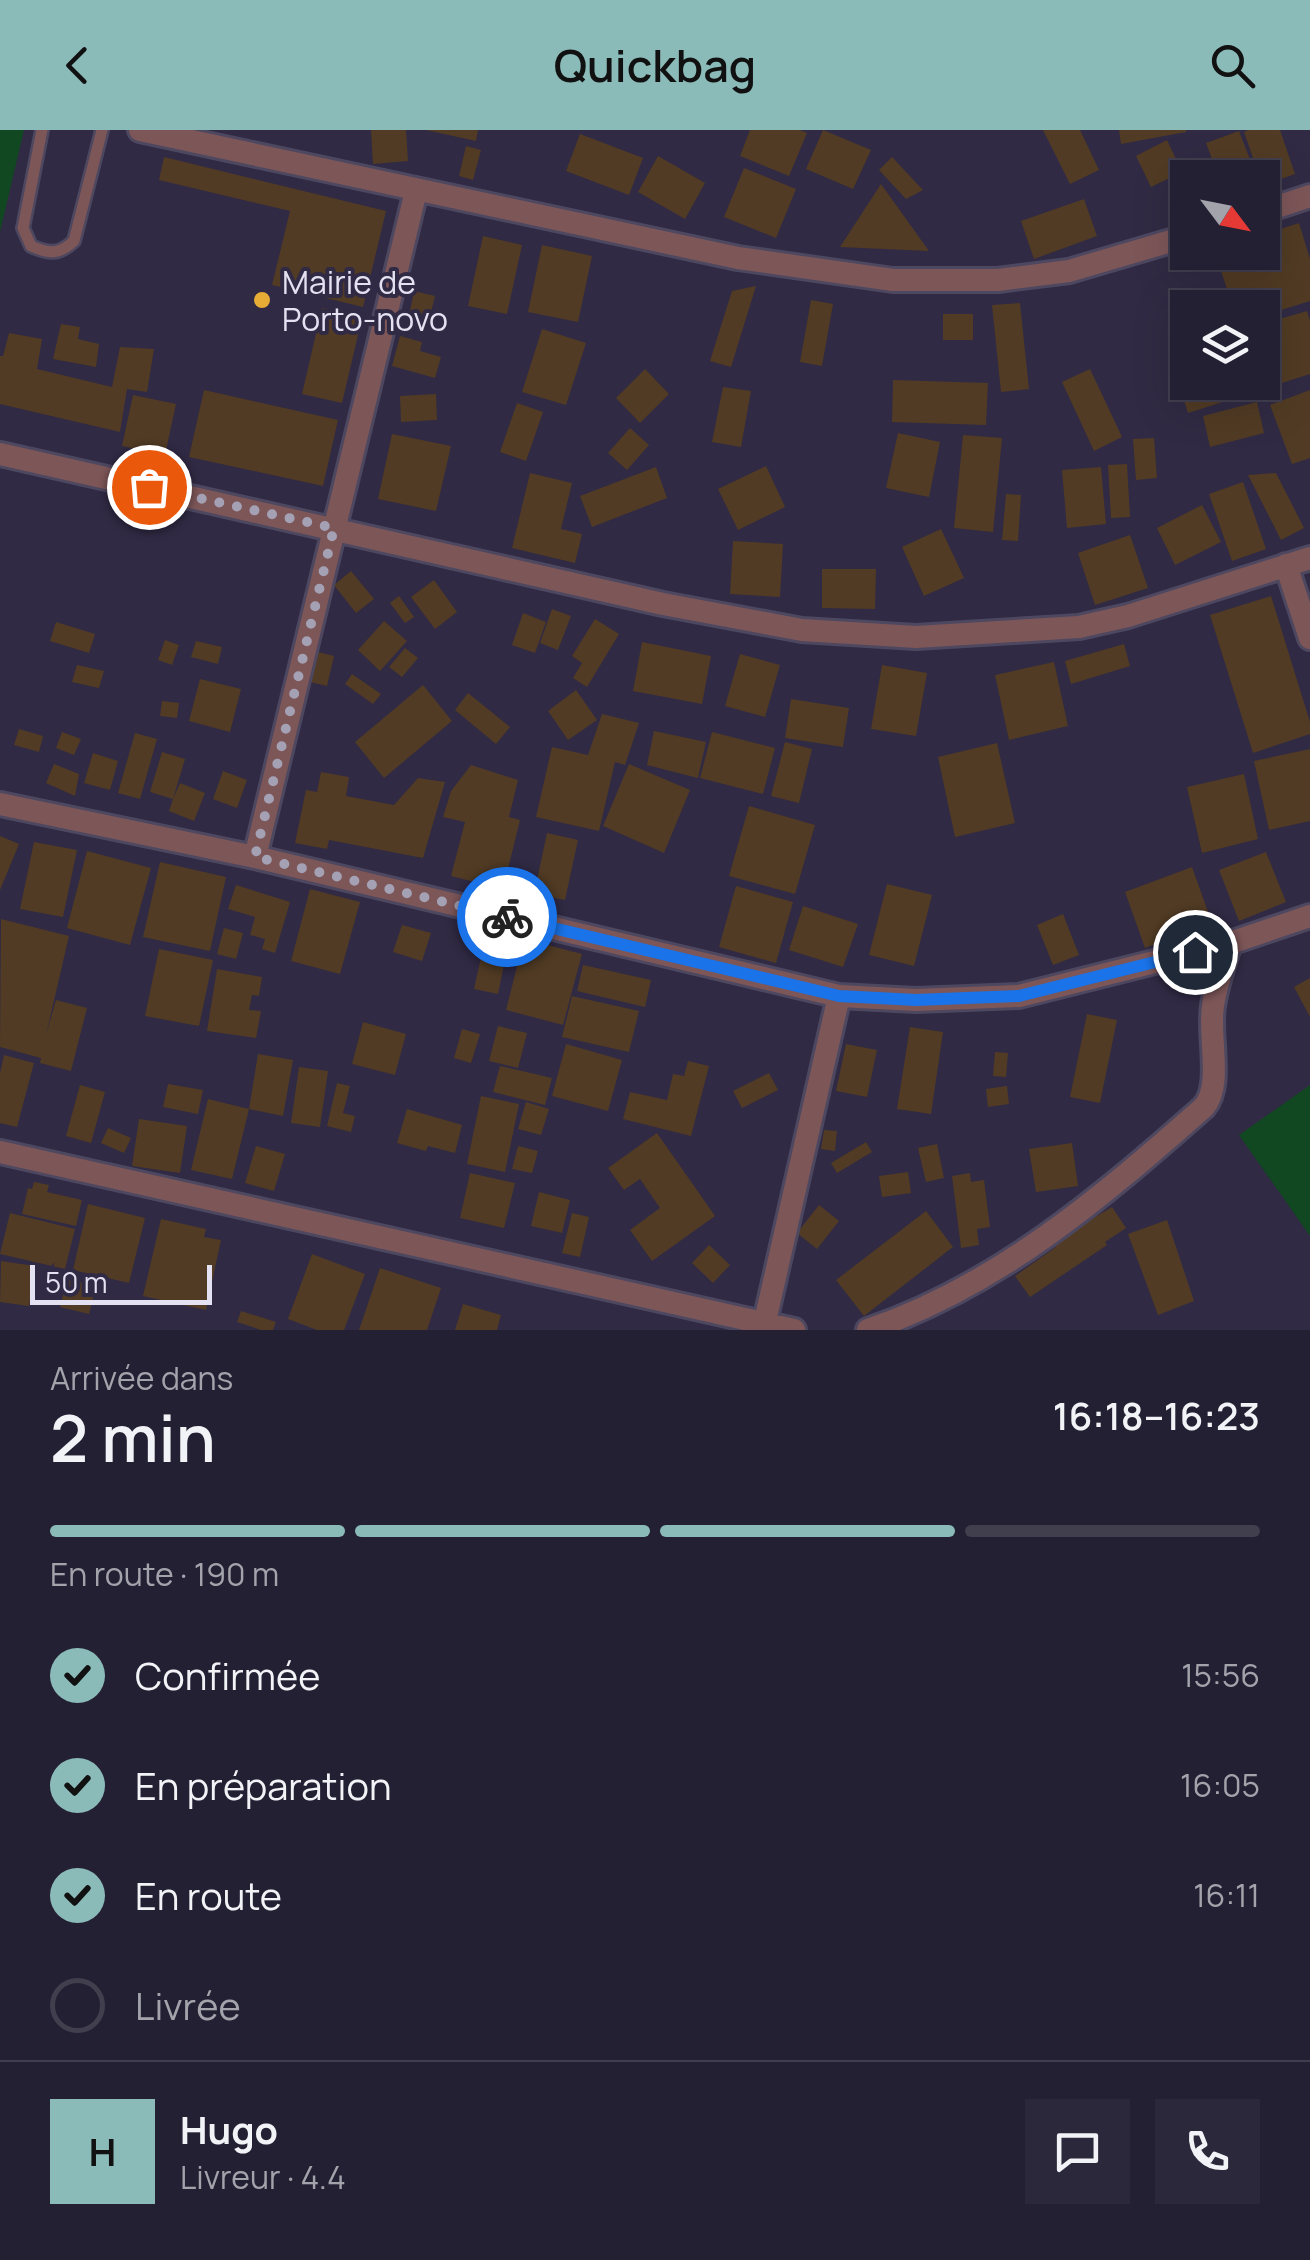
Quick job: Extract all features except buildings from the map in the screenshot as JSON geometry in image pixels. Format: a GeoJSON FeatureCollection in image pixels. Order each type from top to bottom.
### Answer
{"type":"FeatureCollection","features":[{"type":"Feature","properties":{"kind":"street"},"geometry":{"type":"LineString","coordinates":[[140,130],[738,258],[893,280],[998,280],[1069,271],[1170,241]]}},
{"type":"Feature","properties":{"kind":"street"},"geometry":{"type":"LineString","coordinates":[[255,857],[416,191]]}},
{"type":"Feature","properties":{"kind":"street"},"geometry":{"type":"LineString","coordinates":[[1280,206],[1310,196]]}},
{"type":"Feature","properties":{"kind":"street"},"geometry":{"type":"LineString","coordinates":[[0,456],[663,604],[802,630],[916,638],[1078,626],[1128,616],[1310,558]]}},
{"type":"Feature","properties":{"kind":"street"},"geometry":{"type":"LineString","coordinates":[[1286,566],[1310,638]]}},
{"type":"Feature","properties":{"kind":"street"},"geometry":{"type":"LineString","coordinates":[[0,804],[255,857],[839,996],[916,1000],[1019,996],[1230,944],[1310,916]]}},
{"type":"Feature","properties":{"kind":"street"},"geometry":{"type":"LineString","coordinates":[[868,1330],[976,1284],[1100,1198],[1204,1107],[1212,1098],[1214,1084],[1210,1034],[1213,1005],[1230,944]]}},
{"type":"Feature","properties":{"kind":"street"},"geometry":{"type":"LineString","coordinates":[[763,1328],[839,996]]}},
{"type":"Feature","properties":{"kind":"street"},"geometry":{"type":"LineString","coordinates":[[0,1152],[763,1328],[794,1330]]}},
{"type":"Feature","properties":{"kind":"lane"},"geometry":{"type":"LineString","coordinates":[[42,130],[23,228],[31,246],[46,253],[62,252],[74,242],[102,130]]}},
{"type":"Feature","properties":{"kind":"green space"},"geometry":{"type":"Polygon","coordinates":[[[0,130],[24,130],[0,232],[0,130]]]}},
{"type":"Feature","properties":{"kind":"green space"},"geometry":{"type":"Polygon","coordinates":[[[1310,1085],[1310,1236],[1239,1135],[1310,1085]]]}},
{"type":"Feature","properties":{"kind":"way so far"},"geometry":{"type":"LineString","coordinates":[[149,487],[334,528],[255,857],[507,917]]}},
{"type":"Feature","properties":{"kind":"place","name":"Mairie de Porto-novo"},"geometry":{"type":"Point","coordinates":[262,300]}},
{"type":"Feature","properties":{"kind":"route"},"geometry":{"type":"LineString","coordinates":[[507,917],[839,996],[916,1000],[1019,996],[1195,952]]}}]}
